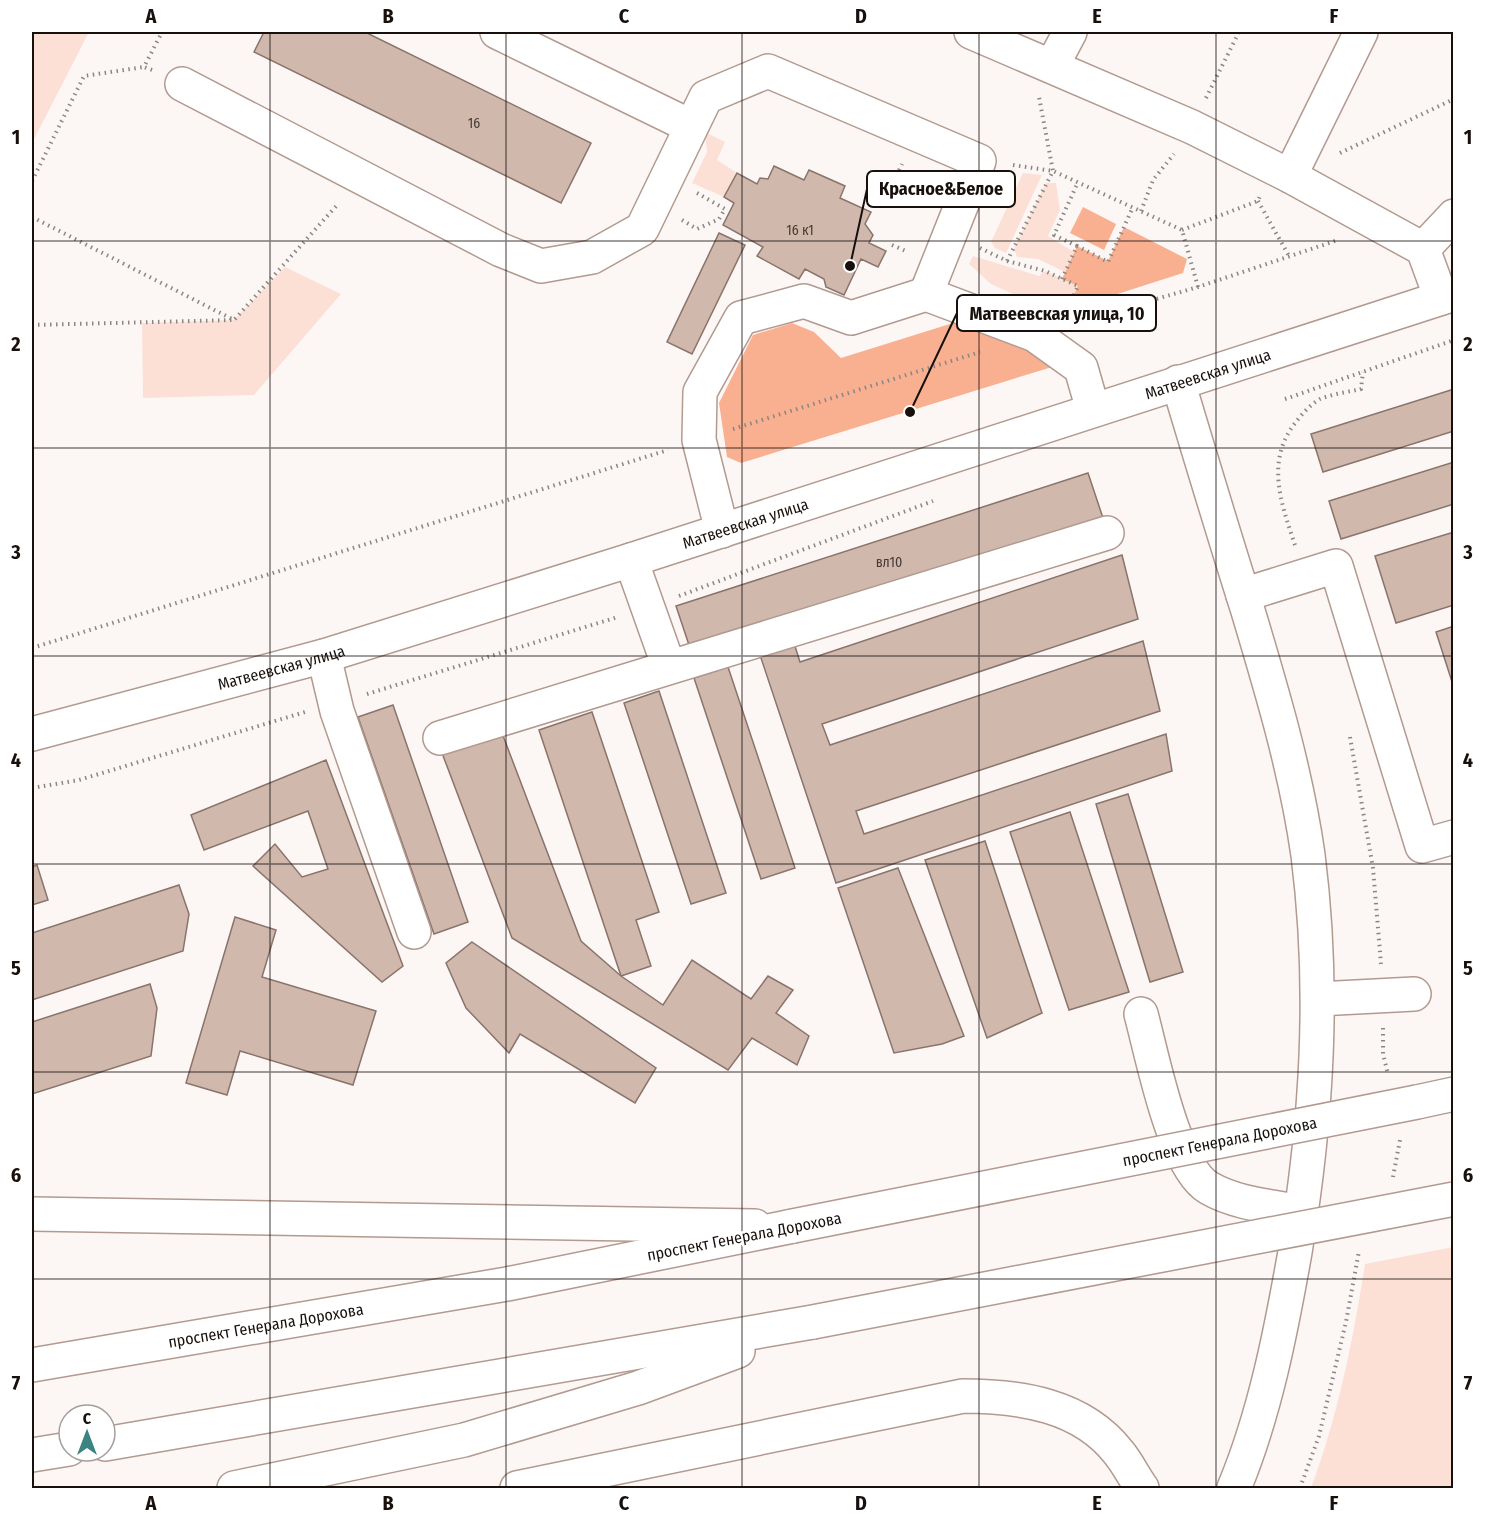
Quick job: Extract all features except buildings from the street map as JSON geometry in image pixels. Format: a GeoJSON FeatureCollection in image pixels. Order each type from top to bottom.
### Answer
{"type":"FeatureCollection","features":[{"type":"Feature","properties":{"kind":"street"},"geometry":{"type":"LineString","coordinates":[[497,32],[690,126]]}},
{"type":"Feature","properties":{"kind":"street"},"geometry":{"type":"LineString","coordinates":[[971,32],[1192,127],[1423,249],[1447,296]]}},
{"type":"Feature","properties":{"kind":"street"},"geometry":{"type":"LineString","coordinates":[[1053,66],[1070,32]]}},
{"type":"Feature","properties":{"kind":"street"},"geometry":{"type":"LineString","coordinates":[[1281,172],[1361,32]]}},
{"type":"Feature","properties":{"kind":"street"},"geometry":{"type":"LineString","coordinates":[[182,84],[501,250],[541,266],[592,256],[642,229],[706,97],[768,71],[979,161],[952,234],[926,294]]}},
{"type":"Feature","properties":{"kind":"street"},"geometry":{"type":"LineString","coordinates":[[1423,249],[1454,216]]}},
{"type":"Feature","properties":{"kind":"street"},"geometry":{"type":"LineString","coordinates":[[722,531],[699,440],[700,392],[741,318],[804,301],[851,318],[926,294],[1035,335],[1081,368],[1093,410]]}},
{"type":"Feature","properties":{"kind":"street","name":"Матвеевская улица"},"geometry":{"type":"LineString","coordinates":[[32,734],[324,656],[632,560],[1447,296]]}},
{"type":"Feature","properties":{"kind":"street"},"geometry":{"type":"LineString","coordinates":[[1178,382],[1281,718],[1295,785],[1314,909],[1318,1025],[1309,1168],[1289,1287],[1266,1391],[1234,1488]]}},
{"type":"Feature","properties":{"kind":"street"},"geometry":{"type":"LineString","coordinates":[[440,738],[1107,533]]}},
{"type":"Feature","properties":{"kind":"street"},"geometry":{"type":"LineString","coordinates":[[632,560],[669,667]]}},
{"type":"Feature","properties":{"kind":"street"},"geometry":{"type":"LineString","coordinates":[[1243,595],[1336,566],[1422,846],[1454,837]]}},
{"type":"Feature","properties":{"kind":"street"},"geometry":{"type":"LineString","coordinates":[[324,656],[336,703],[414,932]]}},
{"type":"Feature","properties":{"kind":"street"},"geometry":{"type":"LineString","coordinates":[[1318,999],[1414,994]]}},
{"type":"Feature","properties":{"kind":"street"},"geometry":{"type":"LineString","coordinates":[[1141,1014],[1165,1110],[1188,1164],[1206,1186],[1235,1200],[1302,1212]]}},
{"type":"Feature","properties":{"kind":"street","name":"проспект Генерала Дорохова"},"geometry":{"type":"LineString","coordinates":[[32,1365],[507,1284],[1454,1094]]}},
{"type":"Feature","properties":{"kind":"street"},"geometry":{"type":"LineString","coordinates":[[117,1442],[813,1322],[1454,1200]]}},
{"type":"Feature","properties":{"kind":"street"},"geometry":{"type":"LineString","coordinates":[[32,1214],[191,1215],[576,1225],[793,1226]]}},
{"type":"Feature","properties":{"kind":"street"},"geometry":{"type":"LineString","coordinates":[[234,1488],[464,1440],[638,1388],[813,1322]]}},
{"type":"Feature","properties":{"kind":"street"},"geometry":{"type":"LineString","coordinates":[[517,1488],[963,1396],[1009,1396],[1040,1402],[1088,1424],[1118,1452],[1142,1488]]}},
{"type":"Feature","properties":{"kind":"street"},"geometry":{"type":"LineString","coordinates":[[32,1455],[57,1451]]}},
{"type":"Feature","properties":{"kind":"path"},"geometry":{"type":"LineString","coordinates":[[1141,211],[1153,180],[1169,162],[1192,127],[1239,32]]}},
{"type":"Feature","properties":{"kind":"path"},"geometry":{"type":"LineString","coordinates":[[1007,261],[1053,171],[1039,96],[1053,66]]}},
{"type":"Feature","properties":{"kind":"path"},"geometry":{"type":"LineString","coordinates":[[32,181],[84,76],[144,67]]}},
{"type":"Feature","properties":{"kind":"path"},"geometry":{"type":"LineString","coordinates":[[979,161],[1053,171],[1182,230],[1258,201],[1281,172],[1454,99]]}},
{"type":"Feature","properties":{"kind":"path"},"geometry":{"type":"LineString","coordinates":[[889,192],[905,156]]}},
{"type":"Feature","properties":{"kind":"path"},"geometry":{"type":"LineString","coordinates":[[32,325],[234,320],[285,267],[361,177]]}},
{"type":"Feature","properties":{"kind":"path"},"geometry":{"type":"LineString","coordinates":[[1078,182],[1054,235],[1108,262],[1132,207]]}},
{"type":"Feature","properties":{"kind":"path"},"geometry":{"type":"LineString","coordinates":[[1258,201],[1289,256]]}},
{"type":"Feature","properties":{"kind":"path"},"geometry":{"type":"LineString","coordinates":[[32,218],[234,320]]}},
{"type":"Feature","properties":{"kind":"path"},"geometry":{"type":"LineString","coordinates":[[1035,335],[1198,287],[1380,227]]}},
{"type":"Feature","properties":{"kind":"path"},"geometry":{"type":"LineString","coordinates":[[1182,230],[1198,287]]}},
{"type":"Feature","properties":{"kind":"path"},"geometry":{"type":"LineString","coordinates":[[952,234],[1007,261],[1045,271],[1078,286],[1070,304],[1076,322]]}},
{"type":"Feature","properties":{"kind":"path"},"geometry":{"type":"LineString","coordinates":[[892,245],[912,254],[909,261]]}},
{"type":"Feature","properties":{"kind":"path"},"geometry":{"type":"LineString","coordinates":[[1062,279],[1077,246]]}},
{"type":"Feature","properties":{"kind":"path"},"geometry":{"type":"LineString","coordinates":[[1285,399],[1454,340]]}},
{"type":"Feature","properties":{"kind":"path"},"geometry":{"type":"LineString","coordinates":[[32,648],[982,352]]}},
{"type":"Feature","properties":{"kind":"path"},"geometry":{"type":"LineString","coordinates":[[32,788],[79,780],[648,608],[938,499]]}},
{"type":"Feature","properties":{"kind":"shaded area"},"geometry":{"type":"Polygon","coordinates":[[[32,32],[89,32],[32,143],[32,32]]]}},
{"type":"Feature","properties":{"kind":"shaded area"},"geometry":{"type":"Polygon","coordinates":[[[705,132],[725,142],[717,160],[737,173],[724,197],[692,183],[707,152],[705,132]]]}},
{"type":"Feature","properties":{"kind":"shaded area"},"geometry":{"type":"Polygon","coordinates":[[[1023,173],[1042,175],[1006,253],[995,248],[991,242],[1023,173]]]}},
{"type":"Feature","properties":{"kind":"shaded area"},"geometry":{"type":"Polygon","coordinates":[[[1046,183],[1056,183],[1060,210],[1048,236],[1074,252],[1065,272],[1038,259],[1017,257],[1014,248],[1046,183]]]}},
{"type":"Feature","properties":{"kind":"shaded area"},"geometry":{"type":"Polygon","coordinates":[[[1083,207],[1116,224],[1104,250],[1070,233],[1083,207]]]}},
{"type":"Feature","properties":{"kind":"shaded area"},"geometry":{"type":"Polygon","coordinates":[[[1124,227],[1187,259],[1183,273],[1080,306],[1070,304],[1078,286],[1062,279],[1077,246],[1108,261],[1124,227]]]}},
{"type":"Feature","properties":{"kind":"shaded area"},"geometry":{"type":"Polygon","coordinates":[[[973,256],[1039,276],[1045,271],[1078,286],[1070,304],[1072,310],[1060,315],[991,284],[969,264],[973,256]]]}},
{"type":"Feature","properties":{"kind":"shaded area"},"geometry":{"type":"Polygon","coordinates":[[[285,267],[341,294],[254,395],[143,398],[142,323],[234,320],[285,267]]]}},
{"type":"Feature","properties":{"kind":"shaded area"},"geometry":{"type":"Polygon","coordinates":[[[948,302],[1026,338],[1052,367],[741,463],[727,457],[719,403],[753,335],[792,323],[814,332],[841,358],[953,323],[948,302]]]}},
{"type":"Feature","properties":{"kind":"shaded area"},"geometry":{"type":"Polygon","coordinates":[[[1453,1247],[1453,1488],[1311,1488],[1321,1461],[1344,1378],[1365,1264],[1453,1247]]]}},
{"type":"Feature","properties":{"kind":"place","name":"Красное&Белое"},"geometry":{"type":"Point","coordinates":[850,266]}},
{"type":"Feature","properties":{"kind":"place","name":"Матвеевская улица, 10"},"geometry":{"type":"Point","coordinates":[910,412]}}]}
